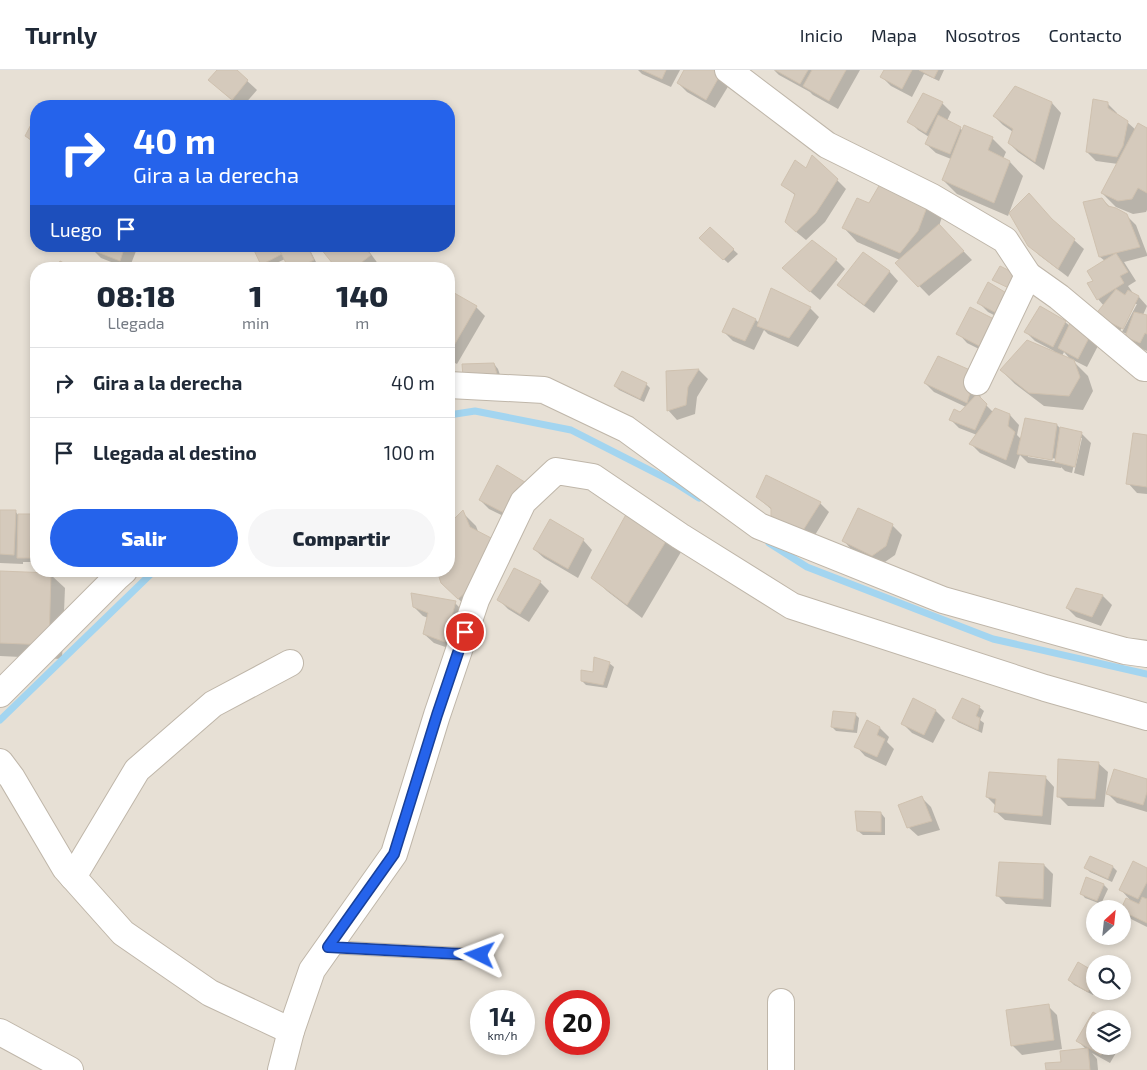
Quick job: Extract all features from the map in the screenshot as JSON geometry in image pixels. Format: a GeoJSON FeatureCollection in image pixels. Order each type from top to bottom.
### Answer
{"type":"FeatureCollection","features":[{"type":"Feature","properties":{"kind":"street"},"geometry":{"type":"LineString","coordinates":[[728,70],[827,145],[932,197],[1005,240],[1028,275],[1059,297],[1144,368],[1147,368]]}},
{"type":"Feature","properties":{"kind":"street"},"geometry":{"type":"LineString","coordinates":[[977,382],[1028,275]]}},
{"type":"Feature","properties":{"kind":"street"},"geometry":{"type":"LineString","coordinates":[[455,385],[544,390],[626,428],[760,526],[944,600],[1125,651],[1147,654]]}},
{"type":"Feature","properties":{"kind":"street"},"geometry":{"type":"LineString","coordinates":[[281,1070],[291,1031],[312,970],[394,854],[437,715],[476,600],[522,502],[556,471],[593,477],[680,536],[792,606],[1045,688],[1147,717]]}},
{"type":"Feature","properties":{"kind":"street"},"geometry":{"type":"LineString","coordinates":[[0,694],[117,577]]}},
{"type":"Feature","properties":{"kind":"street"},"geometry":{"type":"LineString","coordinates":[[73,877],[137,770],[213,704],[290,663]]}},
{"type":"Feature","properties":{"kind":"street"},"geometry":{"type":"LineString","coordinates":[[3,772],[65,868],[123,933],[210,993],[291,1031]]}},
{"type":"Feature","properties":{"kind":"street"},"geometry":{"type":"LineString","coordinates":[[781,1070],[782,1002]]}},
{"type":"Feature","properties":{"kind":"street"},"geometry":{"type":"LineString","coordinates":[[0,1032],[70,1070]]}},
{"type":"Feature","properties":{"kind":"lane"},"geometry":{"type":"LineString","coordinates":[[328,947],[480,955]]}},
{"type":"Feature","properties":{"kind":"shaded area"},"geometry":{"type":"Polygon","coordinates":[[[0,70],[1147,70],[1147,1070],[0,1070],[0,70]]]}},
{"type":"Feature","properties":{"kind":"building"},"geometry":{"type":"Polygon","coordinates":[[[217,70],[237,70],[248,80],[232,100],[208,80],[217,70]]]}},
{"type":"Feature","properties":{"kind":"building"},"geometry":{"type":"Polygon","coordinates":[[[642,70],[666,70],[662,79],[642,70]]]}},
{"type":"Feature","properties":{"kind":"building"},"geometry":{"type":"Polygon","coordinates":[[[684,70],[723,70],[706,100],[677,83],[684,70]]]}},
{"type":"Feature","properties":{"kind":"building"},"geometry":{"type":"Polygon","coordinates":[[[775,70],[808,70],[800,84],[775,70]]]}},
{"type":"Feature","properties":{"kind":"building"},"geometry":{"type":"Polygon","coordinates":[[[812,70],[846,70],[829,101],[803,86],[812,70]]]}},
{"type":"Feature","properties":{"kind":"building"},"geometry":{"type":"Polygon","coordinates":[[[884,70],[912,70],[902,89],[880,77],[884,70]]]}},
{"type":"Feature","properties":{"kind":"building"},"geometry":{"type":"Polygon","coordinates":[[[919,70],[938,70],[934,78],[919,70]]]}},
{"type":"Feature","properties":{"kind":"building"},"geometry":{"type":"Polygon","coordinates":[[[1015,86],[1052,102],[1035,162],[1008,143],[1013,129],[993,116],[1015,86]]]}},
{"type":"Feature","properties":{"kind":"building"},"geometry":{"type":"Polygon","coordinates":[[[923,93],[943,102],[926,133],[907,122],[923,93]]]}},
{"type":"Feature","properties":{"kind":"building"},"geometry":{"type":"Polygon","coordinates":[[[1093,99],[1108,102],[1108,108],[1128,121],[1123,146],[1117,157],[1086,152],[1093,99]]]}},
{"type":"Feature","properties":{"kind":"building"},"geometry":{"type":"Polygon","coordinates":[[[938,115],[961,127],[950,154],[925,144],[938,115]]]}},
{"type":"Feature","properties":{"kind":"building"},"geometry":{"type":"Polygon","coordinates":[[[1138,123],[1147,128],[1147,193],[1138,188],[1132,199],[1118,201],[1101,193],[1138,123]]]}},
{"type":"Feature","properties":{"kind":"building"},"geometry":{"type":"Polygon","coordinates":[[[964,125],[993,137],[988,150],[1010,161],[994,203],[942,180],[964,125]]]}},
{"type":"Feature","properties":{"kind":"building"},"geometry":{"type":"Polygon","coordinates":[[[30,126],[30,139],[25,136],[30,126]]]}},
{"type":"Feature","properties":{"kind":"building"},"geometry":{"type":"Polygon","coordinates":[[[812,155],[838,179],[816,213],[796,232],[785,222],[795,194],[781,185],[795,160],[806,168],[812,155]]]}},
{"type":"Feature","properties":{"kind":"building"},"geometry":{"type":"Polygon","coordinates":[[[880,184],[930,199],[918,231],[900,253],[842,228],[857,198],[869,203],[880,184]]]}},
{"type":"Feature","properties":{"kind":"building"},"geometry":{"type":"Polygon","coordinates":[[[1029,193],[1052,219],[1075,239],[1058,269],[1028,246],[1009,213],[1029,193]]]}},
{"type":"Feature","properties":{"kind":"building"},"geometry":{"type":"Polygon","coordinates":[[[1102,198],[1108,206],[1127,214],[1140,247],[1099,257],[1083,202],[1102,198]]]}},
{"type":"Feature","properties":{"kind":"building"},"geometry":{"type":"Polygon","coordinates":[[[939,224],[964,251],[918,287],[895,263],[939,224]]]}},
{"type":"Feature","properties":{"kind":"building"},"geometry":{"type":"Polygon","coordinates":[[[710,227],[734,249],[723,260],[699,238],[710,227]]]}},
{"type":"Feature","properties":{"kind":"building"},"geometry":{"type":"Polygon","coordinates":[[[812,240],[837,259],[810,292],[782,268],[812,240]]]}},
{"type":"Feature","properties":{"kind":"building"},"geometry":{"type":"Polygon","coordinates":[[[98,252],[123,252],[120,261],[98,252]]]}},
{"type":"Feature","properties":{"kind":"building"},"geometry":{"type":"Polygon","coordinates":[[[255,252],[281,252],[282,254],[267,262],[260,262],[255,252]]]}},
{"type":"Feature","properties":{"kind":"building"},"geometry":{"type":"Polygon","coordinates":[[[280,252],[310,252],[314,260],[310,262],[286,262],[280,252]]]}},
{"type":"Feature","properties":{"kind":"building"},"geometry":{"type":"Polygon","coordinates":[[[323,252],[369,252],[371,255],[362,262],[331,262],[323,252]]]}},
{"type":"Feature","properties":{"kind":"building"},"geometry":{"type":"Polygon","coordinates":[[[863,252],[890,271],[864,305],[837,285],[863,252]]]}},
{"type":"Feature","properties":{"kind":"building"},"geometry":{"type":"Polygon","coordinates":[[[1116,253],[1128,272],[1120,276],[1124,283],[1097,300],[1087,283],[1093,281],[1087,271],[1116,253]]]}},
{"type":"Feature","properties":{"kind":"building"},"geometry":{"type":"Polygon","coordinates":[[[1000,266],[1022,277],[1015,291],[992,280],[1000,266]]]}},
{"type":"Feature","properties":{"kind":"building"},"geometry":{"type":"Polygon","coordinates":[[[988,282],[1013,297],[1004,317],[977,303],[988,282]]]}},
{"type":"Feature","properties":{"kind":"building"},"geometry":{"type":"Polygon","coordinates":[[[771,288],[811,307],[789,338],[757,326],[771,288]]]}},
{"type":"Feature","properties":{"kind":"building"},"geometry":{"type":"Polygon","coordinates":[[[1116,289],[1125,295],[1128,290],[1139,296],[1123,329],[1095,315],[1116,289]]]}},
{"type":"Feature","properties":{"kind":"building"},"geometry":{"type":"Polygon","coordinates":[[[455,293],[477,306],[455,344],[455,293]]]}},
{"type":"Feature","properties":{"kind":"building"},"geometry":{"type":"Polygon","coordinates":[[[1040,306],[1066,321],[1053,347],[1024,332],[1040,306]]]}},
{"type":"Feature","properties":{"kind":"building"},"geometry":{"type":"Polygon","coordinates":[[[970,307],[1002,323],[987,350],[956,334],[970,307]]]}},
{"type":"Feature","properties":{"kind":"building"},"geometry":{"type":"Polygon","coordinates":[[[733,308],[756,319],[745,341],[722,332],[733,308]]]}},
{"type":"Feature","properties":{"kind":"building"},"geometry":{"type":"Polygon","coordinates":[[[1134,312],[1147,315],[1147,334],[1145,333],[1140,343],[1125,337],[1134,312]]]}},
{"type":"Feature","properties":{"kind":"building"},"geometry":{"type":"Polygon","coordinates":[[[1071,321],[1091,334],[1078,359],[1058,348],[1071,321]]]}},
{"type":"Feature","properties":{"kind":"building"},"geometry":{"type":"Polygon","coordinates":[[[1027,340],[1074,360],[1080,377],[1069,396],[1029,393],[1000,370],[1027,340]]]}},
{"type":"Feature","properties":{"kind":"building"},"geometry":{"type":"Polygon","coordinates":[[[938,356],[970,370],[972,387],[967,403],[924,383],[938,356]]]}},
{"type":"Feature","properties":{"kind":"building"},"geometry":{"type":"Polygon","coordinates":[[[494,363],[498,378],[463,377],[462,364],[494,363]]]}},
{"type":"Feature","properties":{"kind":"building"},"geometry":{"type":"Polygon","coordinates":[[[699,369],[688,387],[686,405],[667,411],[666,371],[699,369]]]}},
{"type":"Feature","properties":{"kind":"building"},"geometry":{"type":"Polygon","coordinates":[[[622,371],[647,383],[640,399],[614,386],[622,371]]]}},
{"type":"Feature","properties":{"kind":"building"},"geometry":{"type":"Polygon","coordinates":[[[977,394],[987,404],[975,430],[949,420],[954,409],[960,412],[977,394]]]}},
{"type":"Feature","properties":{"kind":"building"},"geometry":{"type":"Polygon","coordinates":[[[995,408],[1010,414],[1008,426],[1015,432],[1006,460],[969,444],[995,408]]]}},
{"type":"Feature","properties":{"kind":"building"},"geometry":{"type":"Polygon","coordinates":[[[1025,418],[1057,424],[1052,460],[1017,454],[1025,418]]]}},
{"type":"Feature","properties":{"kind":"building"},"geometry":{"type":"Polygon","coordinates":[[[1060,427],[1082,432],[1075,467],[1055,462],[1060,427]]]}},
{"type":"Feature","properties":{"kind":"building"},"geometry":{"type":"Polygon","coordinates":[[[1133,433],[1147,435],[1147,487],[1126,484],[1133,433]]]}},
{"type":"Feature","properties":{"kind":"building"},"geometry":{"type":"Polygon","coordinates":[[[497,465],[528,484],[510,516],[479,500],[497,465]]]}},
{"type":"Feature","properties":{"kind":"building"},"geometry":{"type":"Polygon","coordinates":[[[766,475],[821,502],[802,532],[771,516],[771,508],[756,497],[766,475]]]}},
{"type":"Feature","properties":{"kind":"building"},"geometry":{"type":"Polygon","coordinates":[[[858,508],[893,524],[886,546],[872,556],[842,541],[858,508]]]}},
{"type":"Feature","properties":{"kind":"building"},"geometry":{"type":"Polygon","coordinates":[[[629,509],[668,538],[627,605],[591,578],[629,509]]]}},
{"type":"Feature","properties":{"kind":"building"},"geometry":{"type":"Polygon","coordinates":[[[0,510],[16,510],[14,555],[0,554],[0,510]]]}},
{"type":"Feature","properties":{"kind":"building"},"geometry":{"type":"Polygon","coordinates":[[[463,510],[470,527],[493,539],[480,580],[458,599],[441,583],[439,577],[455,577],[455,518],[463,510]]]}},
{"type":"Feature","properties":{"kind":"building"},"geometry":{"type":"Polygon","coordinates":[[[18,514],[30,514],[30,558],[17,558],[18,514]]]}},
{"type":"Feature","properties":{"kind":"building"},"geometry":{"type":"Polygon","coordinates":[[[550,519],[584,539],[568,569],[533,549],[550,519]]]}},
{"type":"Feature","properties":{"kind":"building"},"geometry":{"type":"Polygon","coordinates":[[[514,568],[541,581],[520,614],[497,600],[514,568]]]}},
{"type":"Feature","properties":{"kind":"building"},"geometry":{"type":"Polygon","coordinates":[[[0,571],[30,572],[30,577],[51,577],[49,645],[0,643],[0,571]]]}},
{"type":"Feature","properties":{"kind":"building"},"geometry":{"type":"Polygon","coordinates":[[[1076,588],[1103,595],[1092,617],[1066,608],[1076,588]]]}},
{"type":"Feature","properties":{"kind":"building"},"geometry":{"type":"Polygon","coordinates":[[[411,593],[456,601],[445,642],[423,634],[428,613],[413,607],[411,593]]]}},
{"type":"Feature","properties":{"kind":"building"},"geometry":{"type":"Polygon","coordinates":[[[594,657],[610,662],[603,685],[581,681],[581,670],[593,672],[594,657]]]}},
{"type":"Feature","properties":{"kind":"building"},"geometry":{"type":"Polygon","coordinates":[[[913,698],[936,710],[924,735],[901,724],[913,698]]]}},
{"type":"Feature","properties":{"kind":"building"},"geometry":{"type":"Polygon","coordinates":[[[962,698],[980,706],[976,716],[980,718],[978,730],[952,718],[962,698]]]}},
{"type":"Feature","properties":{"kind":"building"},"geometry":{"type":"Polygon","coordinates":[[[833,711],[856,713],[853,730],[831,727],[833,711]]]}},
{"type":"Feature","properties":{"kind":"building"},"geometry":{"type":"Polygon","coordinates":[[[867,720],[880,727],[877,735],[885,739],[877,757],[854,747],[867,720]]]}},
{"type":"Feature","properties":{"kind":"building"},"geometry":{"type":"Polygon","coordinates":[[[1058,759],[1099,762],[1095,799],[1057,797],[1058,759]]]}},
{"type":"Feature","properties":{"kind":"building"},"geometry":{"type":"Polygon","coordinates":[[[1114,769],[1147,779],[1147,792],[1143,805],[1106,794],[1114,769]]]}},
{"type":"Feature","properties":{"kind":"building"},"geometry":{"type":"Polygon","coordinates":[[[989,772],[1046,776],[1042,816],[994,812],[996,799],[986,797],[989,772]]]}},
{"type":"Feature","properties":{"kind":"building"},"geometry":{"type":"Polygon","coordinates":[[[922,796],[932,821],[907,828],[898,805],[922,796]]]}},
{"type":"Feature","properties":{"kind":"building"},"geometry":{"type":"Polygon","coordinates":[[[855,811],[881,812],[881,832],[857,831],[855,811]]]}},
{"type":"Feature","properties":{"kind":"building"},"geometry":{"type":"Polygon","coordinates":[[[1090,856],[1113,866],[1108,879],[1084,868],[1090,856]]]}},
{"type":"Feature","properties":{"kind":"building"},"geometry":{"type":"Polygon","coordinates":[[[1133,861],[1147,868],[1147,882],[1138,899],[1119,890],[1133,861]]]}},
{"type":"Feature","properties":{"kind":"building"},"geometry":{"type":"Polygon","coordinates":[[[999,862],[1044,864],[1043,899],[996,896],[999,862]]]}},
{"type":"Feature","properties":{"kind":"building"},"geometry":{"type":"Polygon","coordinates":[[[1086,877],[1104,884],[1097,900],[1080,894],[1086,877]]]}},
{"type":"Feature","properties":{"kind":"building"},"geometry":{"type":"Polygon","coordinates":[[[1142,897],[1147,899],[1147,923],[1131,915],[1131,900],[1139,904],[1142,897]]]}},
{"type":"Feature","properties":{"kind":"building"},"geometry":{"type":"Polygon","coordinates":[[[1078,962],[1086,967],[1086,991],[1068,980],[1078,962]]]}},
{"type":"Feature","properties":{"kind":"building"},"geometry":{"type":"Polygon","coordinates":[[[1049,1004],[1054,1040],[1011,1046],[1006,1010],[1049,1004]]]}},
{"type":"Feature","properties":{"kind":"building"},"geometry":{"type":"Polygon","coordinates":[[[1086,1024],[1086,1047],[1076,1041],[1086,1024]]]}},
{"type":"Feature","properties":{"kind":"building"},"geometry":{"type":"Polygon","coordinates":[[[1086,1048],[1090,1070],[1046,1070],[1045,1063],[1061,1062],[1060,1051],[1086,1048]]]}},
{"type":"Feature","properties":{"kind":"waterway"},"geometry":{"type":"LineString","coordinates":[[455,414],[475,411],[571,430],[677,484],[699,498]]}},
{"type":"Feature","properties":{"kind":"waterway"},"geometry":{"type":"LineString","coordinates":[[769,543],[807,567],[993,639],[1147,674]]}},
{"type":"Feature","properties":{"kind":"waterway"},"geometry":{"type":"LineString","coordinates":[[0,720],[148,577]]}},
{"type":"Feature","properties":{"kind":"route"},"geometry":{"type":"LineString","coordinates":[[465,632],[394,854],[328,947],[480,955]]}}]}
